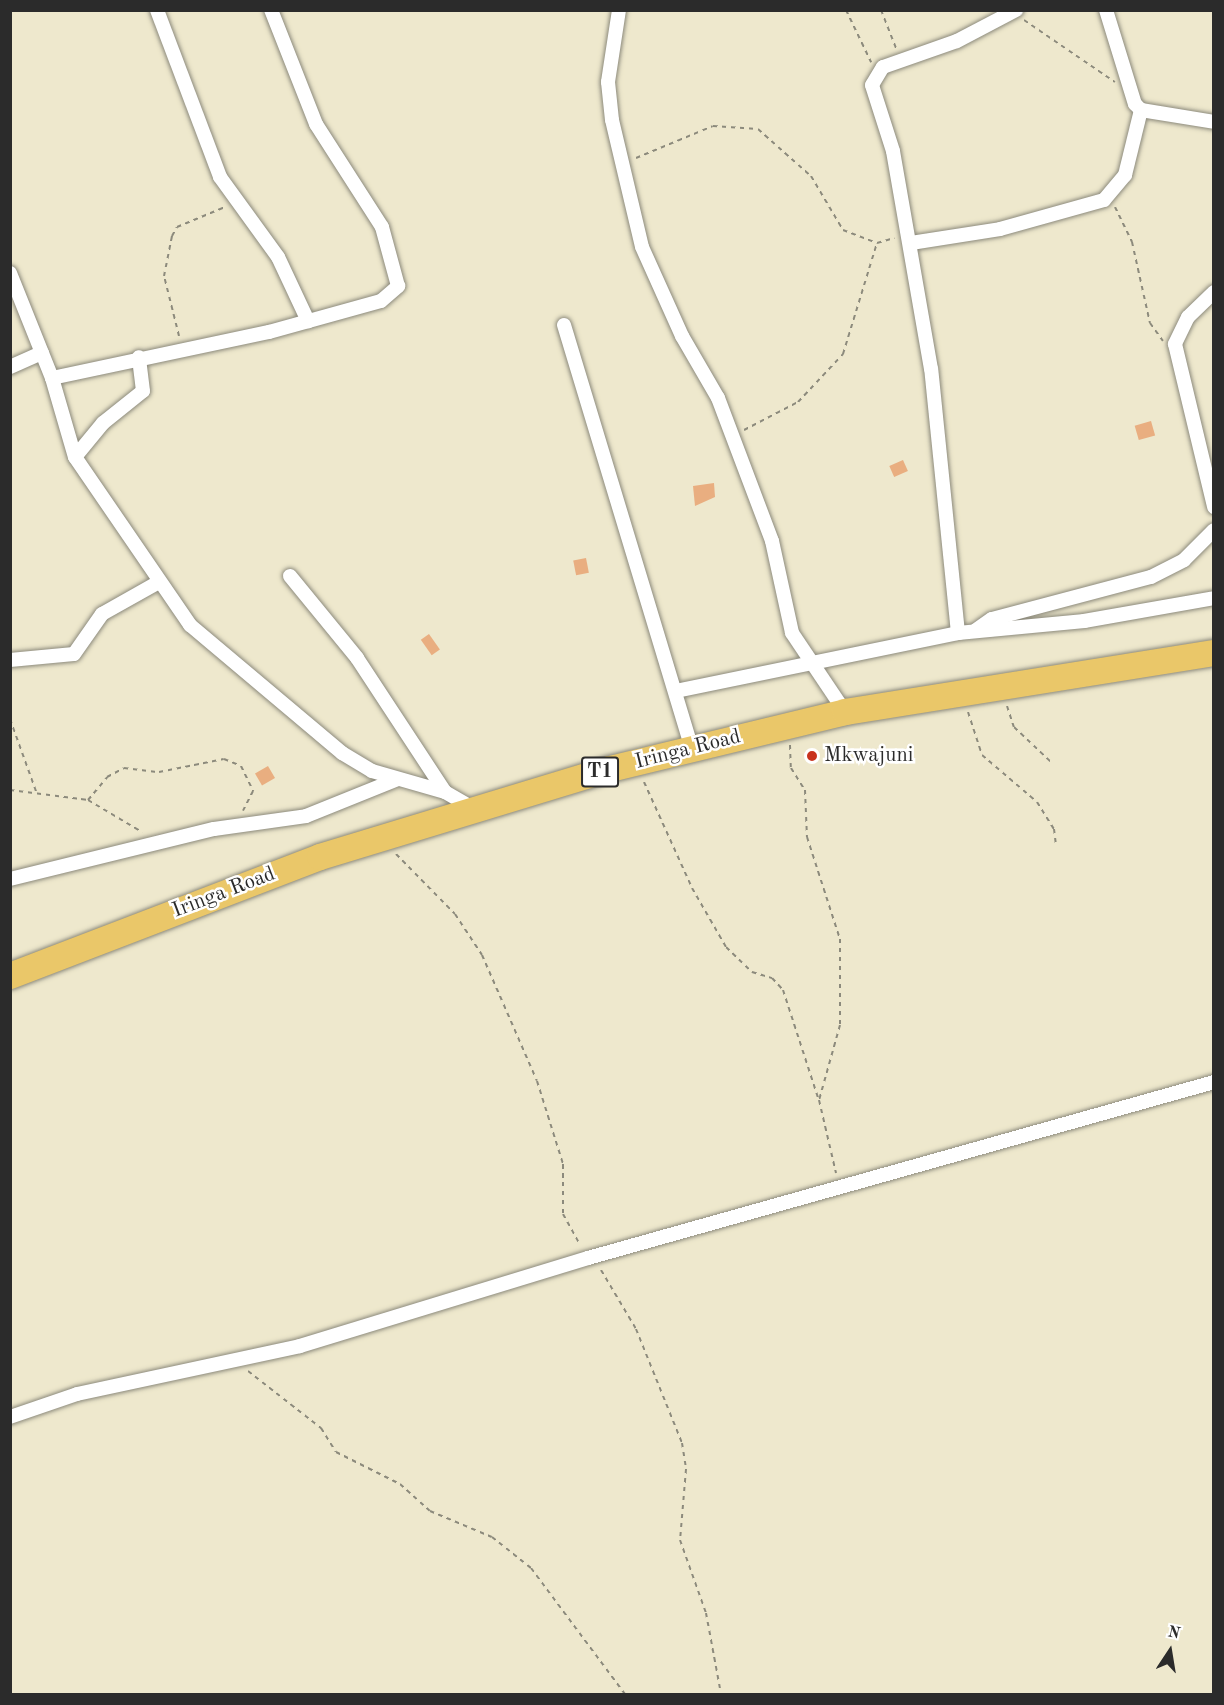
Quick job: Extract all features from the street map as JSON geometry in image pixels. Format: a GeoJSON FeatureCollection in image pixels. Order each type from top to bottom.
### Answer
{"type":"FeatureCollection","features":[{"type":"Feature","properties":{"kind":"highway","name":"Iringa Road"},"geometry":{"type":"LineString","coordinates":[[10,976],[382,839],[473,808],[636,762],[845,712],[964,689],[1214,653]]}},
{"type":"Feature","properties":{"kind":"street"},"geometry":{"type":"LineString","coordinates":[[158,10],[220,177],[237,204],[278,257],[308,321]]}},
{"type":"Feature","properties":{"kind":"street"},"geometry":{"type":"LineString","coordinates":[[52,378],[308,321],[381,301],[400,278],[382,227],[316,124],[271,10]]}},
{"type":"Feature","properties":{"kind":"street"},"geometry":{"type":"LineString","coordinates":[[619,10],[608,82],[624,164],[649,266],[718,398],[772,541],[783,610],[845,712]]}},
{"type":"Feature","properties":{"kind":"street"},"geometry":{"type":"LineString","coordinates":[[1106,10],[1126,87],[1142,110],[1214,122]]}},
{"type":"Feature","properties":{"kind":"street"},"geometry":{"type":"LineString","coordinates":[[958,633],[931,369],[893,151],[873,92],[877,74],[901,59],[957,41],[1016,11]]}},
{"type":"Feature","properties":{"kind":"street"},"geometry":{"type":"LineString","coordinates":[[910,239],[1000,229],[1112,195],[1125,175],[1142,110]]}},
{"type":"Feature","properties":{"kind":"street"},"geometry":{"type":"LineString","coordinates":[[10,273],[52,378],[75,457],[158,583],[190,626],[311,731],[372,771],[445,792],[473,808]]}},
{"type":"Feature","properties":{"kind":"street"},"geometry":{"type":"LineString","coordinates":[[1214,292],[1180,328],[1177,356],[1214,507]]}},
{"type":"Feature","properties":{"kind":"street"},"geometry":{"type":"LineString","coordinates":[[564,325],[692,749]]}},
{"type":"Feature","properties":{"kind":"street"},"geometry":{"type":"LineString","coordinates":[[10,367],[42,353]]}},
{"type":"Feature","properties":{"kind":"street"},"geometry":{"type":"LineString","coordinates":[[75,457],[103,423],[143,391],[139,357]]}},
{"type":"Feature","properties":{"kind":"street"},"geometry":{"type":"LineString","coordinates":[[975,631],[992,619],[1151,577],[1184,560],[1214,530]]}},
{"type":"Feature","properties":{"kind":"street"},"geometry":{"type":"LineString","coordinates":[[290,576],[357,658],[445,792]]}},
{"type":"Feature","properties":{"kind":"street"},"geometry":{"type":"LineString","coordinates":[[10,660],[74,654],[102,614],[158,583]]}},
{"type":"Feature","properties":{"kind":"street"},"geometry":{"type":"LineString","coordinates":[[676,692],[958,633],[1084,621],[1214,598]]}},
{"type":"Feature","properties":{"kind":"street"},"geometry":{"type":"LineString","coordinates":[[10,879],[164,840],[233,826],[306,816],[398,779]]}},
{"type":"Feature","properties":{"kind":"street"},"geometry":{"type":"LineString","coordinates":[[10,1417],[77,1394],[237,1361],[588,1258],[1214,1082]]}},
{"type":"Feature","properties":{"kind":"path"},"geometry":{"type":"LineString","coordinates":[[846,10],[877,74]]}},
{"type":"Feature","properties":{"kind":"path"},"geometry":{"type":"LineString","coordinates":[[880,10],[901,59]]}},
{"type":"Feature","properties":{"kind":"path"},"geometry":{"type":"LineString","coordinates":[[1016,11],[1054,45],[1126,87]]}},
{"type":"Feature","properties":{"kind":"path"},"geometry":{"type":"LineString","coordinates":[[624,164],[713,126],[758,129],[812,176],[843,230],[877,243],[910,239]]}},
{"type":"Feature","properties":{"kind":"path"},"geometry":{"type":"LineString","coordinates":[[1112,195],[1132,242],[1150,322],[1177,356]]}},
{"type":"Feature","properties":{"kind":"path"},"geometry":{"type":"LineString","coordinates":[[180,348],[164,276],[172,236],[192,219],[237,204]]}},
{"type":"Feature","properties":{"kind":"path"},"geometry":{"type":"LineString","coordinates":[[731,437],[798,402],[843,354],[877,243]]}},
{"type":"Feature","properties":{"kind":"path"},"geometry":{"type":"LineString","coordinates":[[1004,682],[1014,727],[1050,761]]}},
{"type":"Feature","properties":{"kind":"path"},"geometry":{"type":"LineString","coordinates":[[964,689],[982,755],[1037,802],[1051,823],[1056,846]]}},
{"type":"Feature","properties":{"kind":"path"},"geometry":{"type":"LineString","coordinates":[[10,719],[37,794]]}},
{"type":"Feature","properties":{"kind":"path"},"geometry":{"type":"LineString","coordinates":[[796,724],[791,768],[804,786],[807,837],[828,893],[842,960],[840,1025],[819,1100]]}},
{"type":"Feature","properties":{"kind":"path"},"geometry":{"type":"LineString","coordinates":[[88,800],[107,777],[124,768],[159,772],[229,759],[245,772],[254,795],[233,826]]}},
{"type":"Feature","properties":{"kind":"path"},"geometry":{"type":"LineString","coordinates":[[636,762],[661,824],[720,937],[752,972],[772,978],[783,990],[819,1100],[837,1168],[834,1188]]}},
{"type":"Feature","properties":{"kind":"path"},"geometry":{"type":"LineString","coordinates":[[10,790],[88,800],[164,840]]}},
{"type":"Feature","properties":{"kind":"path"},"geometry":{"type":"LineString","coordinates":[[382,839],[455,914],[483,955],[537,1081],[563,1164],[563,1214],[588,1258],[614,1288],[636,1329],[682,1443],[686,1469],[680,1540],[706,1613],[721,1695]]}},
{"type":"Feature","properties":{"kind":"path"},"geometry":{"type":"LineString","coordinates":[[237,1361],[321,1428],[336,1452],[400,1484],[430,1511],[492,1538],[531,1568],[606,1662],[625,1695]]}},
{"type":"Feature","properties":{"kind":"building"},"geometry":{"type":"Polygon","coordinates":[[[1151,421],[1155,435],[1139,440],[1135,426],[1151,421]]]}},
{"type":"Feature","properties":{"kind":"building"},"geometry":{"type":"Polygon","coordinates":[[[903,460],[908,471],[894,477],[889,466],[903,460]]]}},
{"type":"Feature","properties":{"kind":"building"},"geometry":{"type":"Polygon","coordinates":[[[714,483],[715,497],[695,506],[693,486],[714,483]]]}},
{"type":"Feature","properties":{"kind":"building"},"geometry":{"type":"Polygon","coordinates":[[[586,558],[589,573],[576,575],[573,560],[586,558]]]}},
{"type":"Feature","properties":{"kind":"building"},"geometry":{"type":"Polygon","coordinates":[[[429,634],[440,650],[432,655],[421,640],[429,634]]]}},
{"type":"Feature","properties":{"kind":"building"},"geometry":{"type":"Polygon","coordinates":[[[268,766],[275,778],[262,786],[255,774],[268,766]]]}},
{"type":"Feature","properties":{"kind":"place","name":"Mkwajuni"},"geometry":{"type":"Point","coordinates":[812,756]}}]}
